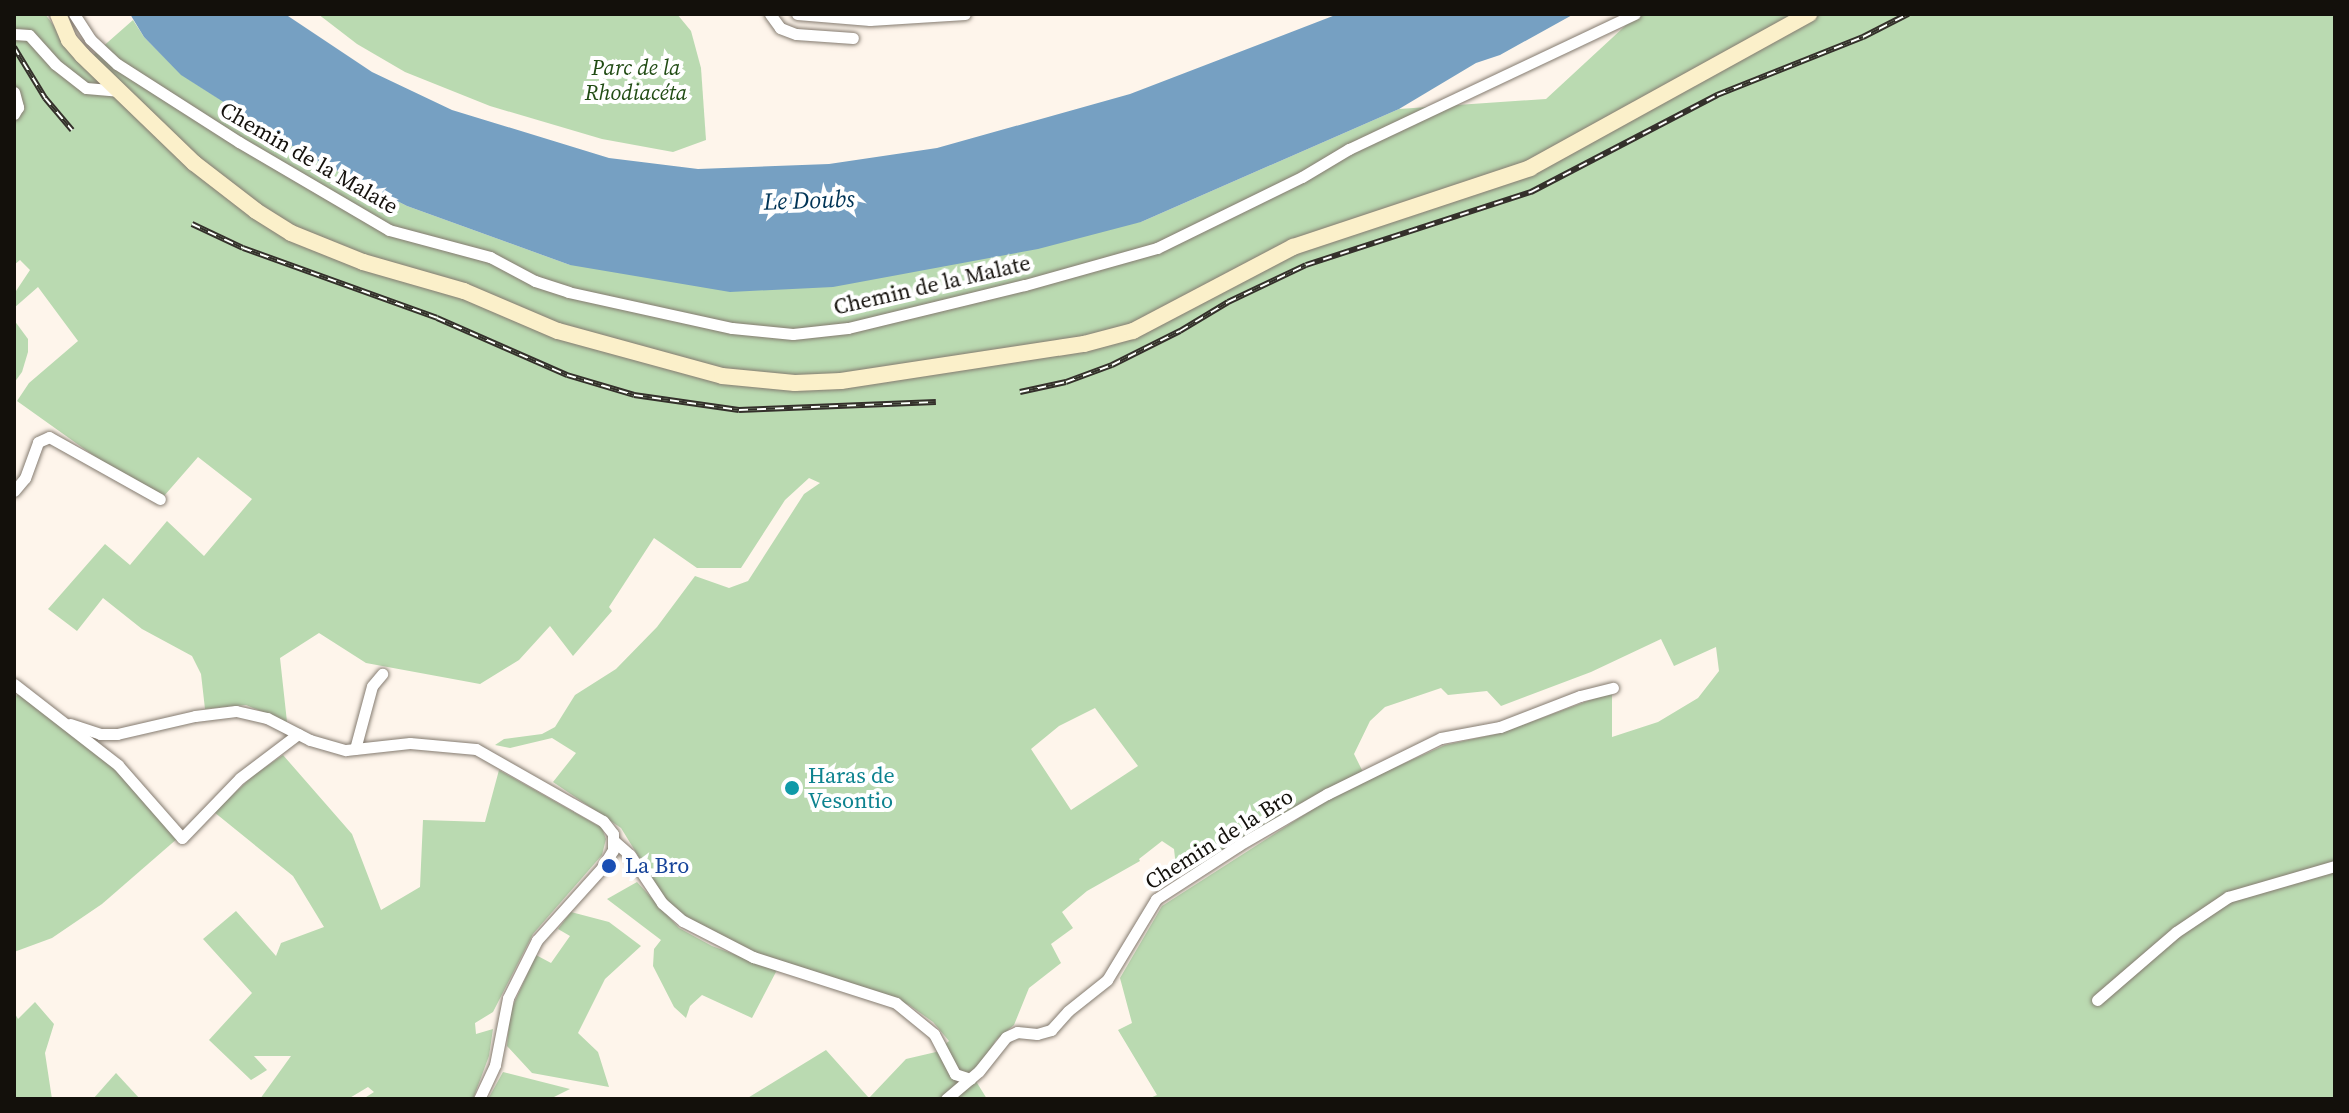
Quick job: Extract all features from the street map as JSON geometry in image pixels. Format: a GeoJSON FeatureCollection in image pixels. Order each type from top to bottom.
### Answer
{"type":"FeatureCollection","features":[{"type":"Feature","properties":{"kind":"main road"},"geometry":{"type":"LineString","coordinates":[[58,14],[69,40],[118,91],[234,195],[291,233],[334,252],[464,291],[558,331],[710,373],[763,382],[819,383],[1084,344],[1133,331],[1293,247],[1530,168],[1809,14]]}},
{"type":"Feature","properties":{"kind":"street","name":"Chemin de la Malate"},"geometry":{"type":"LineString","coordinates":[[74,14],[90,39],[117,64],[389,230],[490,257],[535,281],[568,292],[732,328],[793,334],[848,328],[1025,285],[1157,248],[1302,177],[1349,149],[1635,14]]}},
{"type":"Feature","properties":{"kind":"street"},"geometry":{"type":"LineString","coordinates":[[770,14],[780,28],[796,34],[853,38]]}},
{"type":"Feature","properties":{"kind":"street"},"geometry":{"type":"LineString","coordinates":[[797,14],[870,20],[965,14]]}},
{"type":"Feature","properties":{"kind":"street"},"geometry":{"type":"LineString","coordinates":[[14,34],[29,35],[55,64],[86,88],[118,91]]}},
{"type":"Feature","properties":{"kind":"street"},"geometry":{"type":"LineString","coordinates":[[14,92],[18,107],[14,114]]}},
{"type":"Feature","properties":{"kind":"street"},"geometry":{"type":"LineString","coordinates":[[14,491],[25,478],[38,442],[49,437],[160,499]]}},
{"type":"Feature","properties":{"kind":"street"},"geometry":{"type":"LineString","coordinates":[[355,749],[372,686],[382,674]]}},
{"type":"Feature","properties":{"kind":"street"},"geometry":{"type":"LineString","coordinates":[[14,684],[70,724],[118,765],[182,838],[240,778],[298,734]]}},
{"type":"Feature","properties":{"kind":"street","name":"Chemin de la Bro"},"geometry":{"type":"LineString","coordinates":[[946,1099],[970,1079],[1006,1037],[1017,1032],[1037,1034],[1051,1030],[1068,1011],[1107,980],[1156,899],[1239,845],[1327,794],[1441,738],[1500,727],[1580,696],[1613,688]]}},
{"type":"Feature","properties":{"kind":"street"},"geometry":{"type":"LineString","coordinates":[[70,724],[100,734],[117,734],[195,716],[236,711],[267,718],[327,746],[355,749],[410,743],[476,749],[585,809],[609,828],[614,841],[630,855],[662,903],[683,921],[753,957],[896,1003],[934,1034],[955,1074],[970,1079]]}},
{"type":"Feature","properties":{"kind":"street"},"geometry":{"type":"LineString","coordinates":[[479,1099],[495,1065],[501,1017],[537,940],[601,869],[614,841]]}},
{"type":"Feature","properties":{"kind":"street"},"geometry":{"type":"LineString","coordinates":[[2097,1000],[2176,932],[2228,897],[2335,866]]}},
{"type":"Feature","properties":{"kind":"green space"},"geometry":{"type":"Polygon","coordinates":[[[14,14],[45,14],[83,64],[133,20],[144,37],[182,75],[308,156],[407,206],[570,265],[1141,222],[1399,109],[1546,99],[1638,14],[2335,14],[2335,1099],[1148,1099],[1157,1095],[1118,1030],[1132,1023],[1120,978],[1162,906],[1338,793],[1445,745],[1501,733],[1612,692],[1612,737],[1658,722],[1698,698],[1719,671],[1716,647],[1674,666],[1661,639],[1591,672],[1501,706],[1487,691],[1448,695],[1441,688],[1385,707],[1370,721],[1354,754],[1363,772],[1191,873],[1176,867],[1174,849],[1162,841],[1140,861],[1087,891],[1062,912],[1073,928],[1051,944],[1061,963],[1029,988],[1014,1025],[996,1040],[974,1078],[987,1099],[746,1099],[826,1050],[869,1098],[906,1059],[936,1052],[949,1041],[933,1022],[909,1005],[748,950],[686,917],[664,898],[621,828],[553,782],[576,753],[552,738],[510,748],[495,745],[504,739],[542,734],[555,727],[575,695],[616,669],[657,627],[695,576],[729,588],[748,581],[804,494],[820,483],[809,478],[785,500],[741,568],[697,568],[654,538],[609,607],[612,611],[573,656],[550,626],[519,660],[480,684],[366,663],[319,633],[280,658],[287,722],[246,705],[205,709],[201,674],[192,656],[142,629],[103,598],[77,631],[48,609],[105,544],[130,565],[167,521],[204,556],[252,499],[198,457],[164,496],[118,473],[17,401],[29,383],[78,341],[38,287],[14,308],[14,294],[30,270],[20,260],[14,265],[14,14]],[[1095,708],[1059,726],[1031,749],[1071,810],[1138,766],[1095,708]]]}},
{"type":"Feature","properties":{"kind":"green space","name":"Parc de la Rhodiacéta"},"geometry":{"type":"Polygon","coordinates":[[[318,14],[677,14],[691,31],[701,68],[706,140],[673,152],[602,139],[490,106],[405,72],[357,44],[318,14]]]}},
{"type":"Feature","properties":{"kind":"green space"},"geometry":{"type":"Polygon","coordinates":[[[14,320],[28,339],[28,352],[22,372],[14,383],[14,320]]]}},
{"type":"Feature","properties":{"kind":"green space"},"geometry":{"type":"Polygon","coordinates":[[[19,693],[120,771],[178,838],[102,904],[52,938],[14,952],[14,698],[19,693]]]}},
{"type":"Feature","properties":{"kind":"green space"},"geometry":{"type":"Polygon","coordinates":[[[283,755],[352,834],[381,910],[420,887],[423,820],[485,822],[499,770],[602,828],[606,839],[602,855],[533,934],[493,1012],[475,1023],[476,1034],[493,1029],[489,1056],[473,1099],[363,1099],[374,1092],[368,1087],[348,1099],[260,1099],[291,1056],[254,1056],[267,1070],[251,1080],[209,1040],[252,993],[203,939],[236,911],[276,956],[281,943],[324,927],[293,876],[214,812],[254,775],[283,755]]]}},
{"type":"Feature","properties":{"kind":"green space"},"geometry":{"type":"Polygon","coordinates":[[[637,882],[679,928],[712,946],[777,970],[752,1018],[702,995],[690,1006],[686,1018],[674,1007],[653,966],[654,949],[661,940],[607,899],[637,882]]]}},
{"type":"Feature","properties":{"kind":"green space"},"geometry":{"type":"Polygon","coordinates":[[[571,912],[609,922],[641,946],[605,979],[578,1033],[598,1052],[609,1087],[532,1073],[507,1046],[510,1012],[536,955],[551,963],[570,936],[558,929],[571,912]]]}},
{"type":"Feature","properties":{"kind":"green space"},"geometry":{"type":"Polygon","coordinates":[[[35,1002],[54,1024],[45,1053],[52,1099],[14,1099],[14,1012],[18,1019],[35,1002]]]}},
{"type":"Feature","properties":{"kind":"green space"},"geometry":{"type":"Polygon","coordinates":[[[503,1072],[570,1089],[550,1099],[488,1099],[503,1072]]]}},
{"type":"Feature","properties":{"kind":"green space"},"geometry":{"type":"Polygon","coordinates":[[[116,1073],[140,1099],[93,1099],[116,1073]]]}},
{"type":"Feature","properties":{"kind":"water","name":"Le Doubs"},"geometry":{"type":"Polygon","coordinates":[[[130,14],[285,14],[372,72],[452,110],[609,158],[698,169],[829,164],[937,148],[1130,94],[1338,14],[1574,14],[1500,55],[1476,63],[1399,109],[1141,222],[1038,249],[833,287],[730,292],[570,265],[407,206],[308,156],[181,75],[144,37],[130,14]]]}},
{"type":"Feature","properties":{"kind":"railway"},"geometry":{"type":"LineString","coordinates":[[1020,392],[1066,382],[1112,365],[1180,331],[1228,302],[1306,265],[1531,192],[1717,95],[1863,37],[1908,14]]}},
{"type":"Feature","properties":{"kind":"railway"},"geometry":{"type":"LineString","coordinates":[[14,47],[45,98],[72,130]]}},
{"type":"Feature","properties":{"kind":"railway"},"geometry":{"type":"LineString","coordinates":[[192,224],[243,248],[437,318],[567,375],[634,395],[739,410],[936,402]]}},
{"type":"Feature","properties":{"kind":"place","name":"Haras de Vesontio"},"geometry":{"type":"Point","coordinates":[792,788]}},
{"type":"Feature","properties":{"kind":"place","name":"La Bro"},"geometry":{"type":"Point","coordinates":[609,866]}}]}
